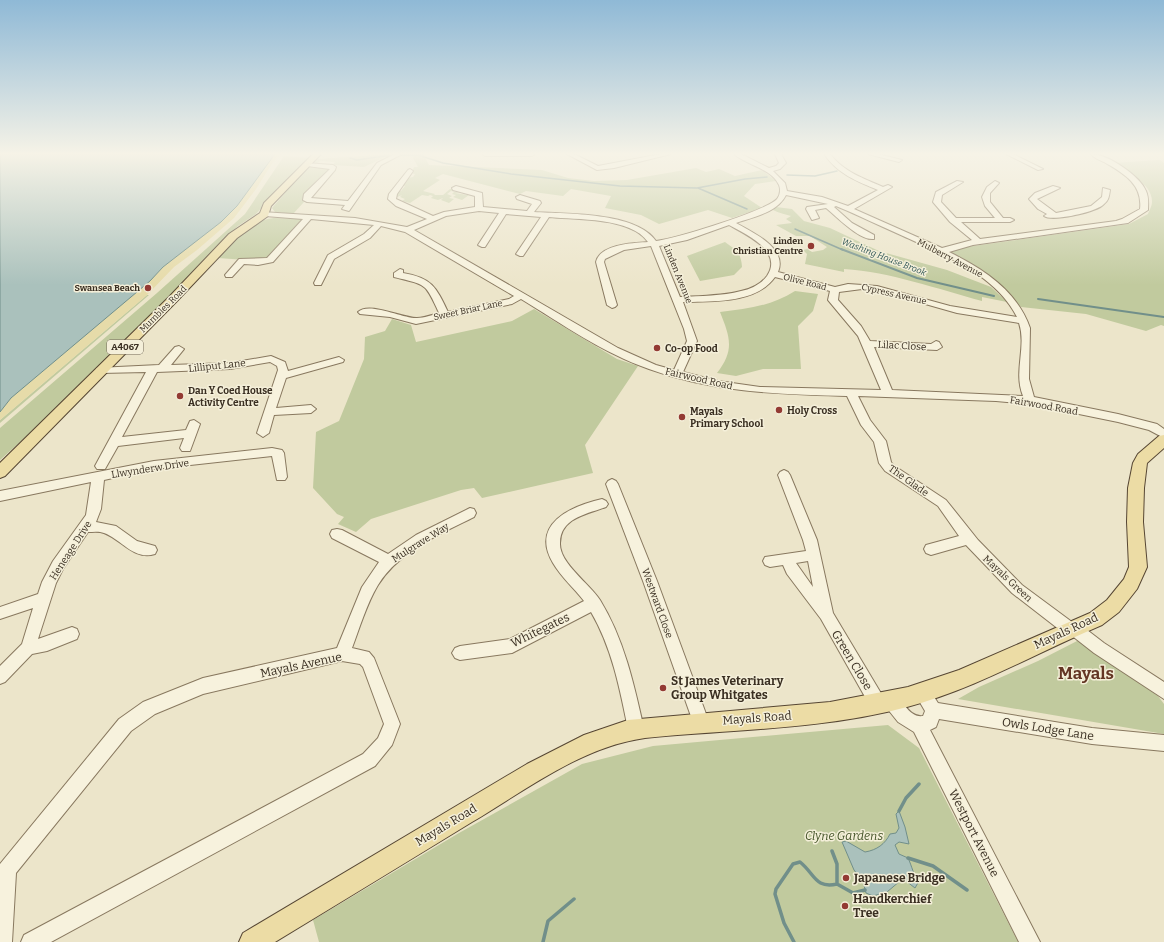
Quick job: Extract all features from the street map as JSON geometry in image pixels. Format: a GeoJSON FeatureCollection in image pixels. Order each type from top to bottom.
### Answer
{"type":"FeatureCollection","features":[{"type":"Feature","properties":{"kind":"main road","name":"Mumbles Road"},"geometry":{"type":"LineString","coordinates":[[2,468],[173,299],[233,236],[265,214],[264,211],[267,205],[274,198]]}},
{"type":"Feature","properties":{"kind":"main road","name":"Mayals Road"},"geometry":{"type":"LineString","coordinates":[[252,942],[535,772],[580,748],[611,735],[636,730],[701,722],[801,715],[886,703],[923,694],[958,681],[1072,628],[1096,619],[1113,606],[1131,584],[1138,567],[1135,522],[1136,488],[1140,464],[1143,458],[1164,440]]}},
{"type":"Feature","properties":{"kind":"street"},"geometry":{"type":"LineString","coordinates":[[307,198],[306,199],[310,201],[351,203]]}},
{"type":"Feature","properties":{"kind":"street"},"geometry":{"type":"LineString","coordinates":[[336,220],[355,198]]}},
{"type":"Feature","properties":{"kind":"street"},"geometry":{"type":"LineString","coordinates":[[392,198],[397,205],[417,211],[431,218]]}},
{"type":"Feature","properties":{"kind":"street"},"geometry":{"type":"LineString","coordinates":[[479,198],[479,208]]}},
{"type":"Feature","properties":{"kind":"street"},"geometry":{"type":"LineString","coordinates":[[524,198],[540,202],[530,212]]}},
{"type":"Feature","properties":{"kind":"street"},"geometry":{"type":"LineString","coordinates":[[612,305],[600,262],[601,258],[616,250],[691,236],[768,209],[777,203],[780,198]]}},
{"type":"Feature","properties":{"kind":"street","name":"Mulberry Avenue"},"geometry":{"type":"LineString","coordinates":[[815,198],[832,206],[848,209],[926,244],[984,276],[997,286],[1015,304],[1024,321],[1026,334],[1022,381],[1030,400]]}},
{"type":"Feature","properties":{"kind":"street"},"geometry":{"type":"LineString","coordinates":[[848,209],[868,198]]}},
{"type":"Feature","properties":{"kind":"street"},"geometry":{"type":"LineString","coordinates":[[937,198],[936,200],[940,207],[977,241]]}},
{"type":"Feature","properties":{"kind":"street"},"geometry":{"type":"LineString","coordinates":[[985,198],[987,203],[1001,220]]}},
{"type":"Feature","properties":{"kind":"street"},"geometry":{"type":"LineString","coordinates":[[1035,198],[1033,200],[1051,216],[1090,210],[1100,205],[1105,198]]}},
{"type":"Feature","properties":{"kind":"street"},"geometry":{"type":"LineString","coordinates":[[944,254],[955,245],[977,241],[1008,239],[1125,221],[1144,210],[1146,198]]}},
{"type":"Feature","properties":{"kind":"street"},"geometry":{"type":"LineString","coordinates":[[815,218],[810,209],[815,207],[832,206],[849,225],[871,237]]}},
{"type":"Feature","properties":{"kind":"street"},"geometry":{"type":"LineString","coordinates":[[445,207],[457,214]]}},
{"type":"Feature","properties":{"kind":"street","name":"Linden Avenue"},"geometry":{"type":"LineString","coordinates":[[408,230],[431,218],[457,214],[479,208],[530,212],[625,223],[645,233],[654,244],[690,329],[692,341],[677,374]]}},
{"type":"Feature","properties":{"kind":"street"},"geometry":{"type":"LineString","coordinates":[[482,245],[505,210]]}},
{"type":"Feature","properties":{"kind":"street"},"geometry":{"type":"LineString","coordinates":[[1076,212],[1098,226]]}},
{"type":"Feature","properties":{"kind":"street","name":"Fairwood Road"},"geometry":{"type":"LineString","coordinates":[[265,214],[379,224],[408,230],[614,350],[652,366],[677,374],[718,384],[760,390],[888,393],[1030,400],[1146,425],[1164,434]]}},
{"type":"Feature","properties":{"kind":"street"},"geometry":{"type":"LineString","coordinates":[[520,254],[547,214]]}},
{"type":"Feature","properties":{"kind":"street"},"geometry":{"type":"LineString","coordinates":[[229,275],[240,261],[258,262],[270,260],[309,217]]}},
{"type":"Feature","properties":{"kind":"street"},"geometry":{"type":"LineString","coordinates":[[953,220],[1010,220]]}},
{"type":"Feature","properties":{"kind":"street"},"geometry":{"type":"LineString","coordinates":[[677,300],[747,293],[760,286],[774,274],[776,263],[770,249],[759,240],[729,222]]}},
{"type":"Feature","properties":{"kind":"street"},"geometry":{"type":"LineString","coordinates":[[318,283],[324,277],[327,261],[331,257],[367,236],[379,224]]}},
{"type":"Feature","properties":{"kind":"street"},"geometry":{"type":"LineString","coordinates":[[914,247],[926,244]]}},
{"type":"Feature","properties":{"kind":"street"},"geometry":{"type":"LineString","coordinates":[[400,272],[397,275],[420,278],[431,286],[445,316]]}},
{"type":"Feature","properties":{"kind":"street","name":"Olive Road"},"geometry":{"type":"LineString","coordinates":[[774,274],[836,290]]}},
{"type":"Feature","properties":{"kind":"street","name":"Cypress Avenue"},"geometry":{"type":"LineString","coordinates":[[836,290],[853,286],[876,288],[954,309],[1024,321]]}},
{"type":"Feature","properties":{"kind":"street"},"geometry":{"type":"LineString","coordinates":[[836,290],[833,295],[835,305],[856,327],[867,344],[888,393]]}},
{"type":"Feature","properties":{"kind":"street","name":"Sweet Briar Lane"},"geometry":{"type":"LineString","coordinates":[[363,312],[390,314],[416,321],[512,301],[520,296]]}},
{"type":"Feature","properties":{"kind":"street","name":"Lilac Close"},"geometry":{"type":"LineString","coordinates":[[867,344],[938,348]]}},
{"type":"Feature","properties":{"kind":"street"},"geometry":{"type":"LineString","coordinates":[[100,471],[114,442],[157,369],[179,349]]}},
{"type":"Feature","properties":{"kind":"street","name":"Lilliput Lane"},"geometry":{"type":"LineString","coordinates":[[101,370],[230,366],[271,359],[281,364],[281,376]]}},
{"type":"Feature","properties":{"kind":"street"},"geometry":{"type":"LineString","coordinates":[[263,433],[281,376],[339,360]]}},
{"type":"Feature","properties":{"kind":"street","name":"The Glade"},"geometry":{"type":"LineString","coordinates":[[850,392],[865,422],[880,441],[885,463],[898,475],[942,503],[968,539]]}},
{"type":"Feature","properties":{"kind":"street"},"geometry":{"type":"LineString","coordinates":[[270,412],[311,409]]}},
{"type":"Feature","properties":{"kind":"street"},"geometry":{"type":"LineString","coordinates":[[114,442],[193,428],[186,448]]}},
{"type":"Feature","properties":{"kind":"street","name":"Llwynderw Drive"},"geometry":{"type":"LineString","coordinates":[[0,496],[100,471],[272,452],[278,453],[280,476]]}},
{"type":"Feature","properties":{"kind":"street","name":"Heneage Drive"},"geometry":{"type":"LineString","coordinates":[[0,677],[28,648],[49,582],[58,565],[85,527],[95,509],[100,471]]}},
{"type":"Feature","properties":{"kind":"street","name":"Green Close"},"geometry":{"type":"LineString","coordinates":[[784,475],[800,512],[814,555],[826,615]]}},
{"type":"Feature","properties":{"kind":"street","name":"Westward Close"},"geometry":{"type":"LineString","coordinates":[[612,484],[650,581],[701,722]]}},
{"type":"Feature","properties":{"kind":"street"},"geometry":{"type":"LineString","coordinates":[[594,503],[572,514],[559,523],[554,534],[552,545],[556,558],[594,603],[618,653],[636,730]]}},
{"type":"Feature","properties":{"kind":"street","name":"Mulgrave Way"},"geometry":{"type":"LineString","coordinates":[[342,654],[368,589],[378,572],[389,561],[416,542],[464,519]]}},
{"type":"Feature","properties":{"kind":"street"},"geometry":{"type":"LineString","coordinates":[[85,527],[102,527],[111,530],[120,539],[134,546],[150,550]]}},
{"type":"Feature","properties":{"kind":"street"},"geometry":{"type":"LineString","coordinates":[[337,534],[389,561]]}},
{"type":"Feature","properties":{"kind":"street"},"geometry":{"type":"LineString","coordinates":[[931,549],[968,539]]}},
{"type":"Feature","properties":{"kind":"street","name":"Mayals Green"},"geometry":{"type":"LineString","coordinates":[[968,539],[1017,589],[1099,648],[1164,691]]}},
{"type":"Feature","properties":{"kind":"street"},"geometry":{"type":"LineString","coordinates":[[770,561],[814,555]]}},
{"type":"Feature","properties":{"kind":"street","name":"Green Close"},"geometry":{"type":"LineString","coordinates":[[787,559],[792,570],[826,615],[886,703],[911,723],[919,725]]}},
{"type":"Feature","properties":{"kind":"street"},"geometry":{"type":"LineString","coordinates":[[0,613],[43,599]]}},
{"type":"Feature","properties":{"kind":"street","name":"Whitegates"},"geometry":{"type":"LineString","coordinates":[[460,653],[512,646],[594,603]]}},
{"type":"Feature","properties":{"kind":"street"},"geometry":{"type":"LineString","coordinates":[[28,648],[47,644],[72,634]]}},
{"type":"Feature","properties":{"kind":"street","name":"Mayals Avenue"},"geometry":{"type":"LineString","coordinates":[[4,873],[125,726],[149,708],[175,696],[203,686],[342,654],[364,657],[371,669],[392,724],[390,734],[382,748],[369,760],[31,942]]}},
{"type":"Feature","properties":{"kind":"street"},"geometry":{"type":"LineString","coordinates":[[919,725],[930,721],[933,710],[923,694]]}},
{"type":"Feature","properties":{"kind":"street","name":"Owls Lodge Lane"},"geometry":{"type":"LineString","coordinates":[[933,710],[1092,736],[1164,743]]}},
{"type":"Feature","properties":{"kind":"street","name":"Westport Avenue"},"geometry":{"type":"LineString","coordinates":[[919,725],[1030,942]]}},
{"type":"Feature","properties":{"kind":"street"},"geometry":{"type":"LineString","coordinates":[[2,942],[4,873]]}},
{"type":"Feature","properties":{"kind":"green space"},"geometry":{"type":"Polygon","coordinates":[[[256,198],[271,198],[256,214],[238,226],[68,399],[0,460],[0,428],[157,293],[245,214],[256,198]]]}},
{"type":"Feature","properties":{"kind":"green space"},"geometry":{"type":"Polygon","coordinates":[[[281,198],[303,198],[302,200],[304,202],[293,214],[275,212],[272,208],[281,198]]]}},
{"type":"Feature","properties":{"kind":"green space"},"geometry":{"type":"Polygon","coordinates":[[[402,198],[418,198],[410,203],[402,201],[405,199],[402,198]]]}},
{"type":"Feature","properties":{"kind":"green space"},"geometry":{"type":"Polygon","coordinates":[[[431,198],[449,198],[454,199],[449,203],[441,200],[443,198],[438,200],[431,198]]]}},
{"type":"Feature","properties":{"kind":"green space"},"geometry":{"type":"Polygon","coordinates":[[[610,198],[747,198],[762,208],[732,218],[708,210],[659,224],[641,215],[605,208],[610,198]]]}},
{"type":"Feature","properties":{"kind":"green space"},"geometry":{"type":"Polygon","coordinates":[[[1151,198],[1164,198],[1164,326],[1161,325],[1146,331],[1086,314],[1021,307],[1002,287],[949,252],[966,247],[1129,224],[1148,214],[1152,204],[1151,198]]]}},
{"type":"Feature","properties":{"kind":"green space"},"geometry":{"type":"Polygon","coordinates":[[[776,207],[792,209],[804,221],[830,228],[879,251],[947,270],[991,287],[1007,302],[982,297],[982,301],[896,277],[844,269],[844,272],[805,264],[807,254],[803,250],[808,249],[812,252],[823,250],[827,247],[810,236],[796,236],[776,225],[792,223],[786,219],[791,216],[773,210],[776,207]]]}},
{"type":"Feature","properties":{"kind":"green space"},"geometry":{"type":"Polygon","coordinates":[[[274,218],[304,219],[270,258],[260,261],[218,258],[250,227],[265,220],[274,218]]]}},
{"type":"Feature","properties":{"kind":"green space"},"geometry":{"type":"Polygon","coordinates":[[[725,242],[737,252],[742,267],[734,275],[700,281],[687,256],[725,242]]]}},
{"type":"Feature","properties":{"kind":"green space"},"geometry":{"type":"Polygon","coordinates":[[[795,291],[818,294],[813,311],[798,326],[801,369],[763,369],[736,376],[717,373],[723,365],[729,343],[720,312],[749,308],[768,303],[795,291]]]}},
{"type":"Feature","properties":{"kind":"green space"},"geometry":{"type":"Polygon","coordinates":[[[147,295],[149,295],[0,423],[0,420],[147,295]]]}},
{"type":"Feature","properties":{"kind":"green space"},"geometry":{"type":"Polygon","coordinates":[[[534,309],[617,359],[638,366],[585,445],[593,473],[482,498],[474,488],[461,490],[371,519],[356,532],[338,524],[344,517],[337,514],[313,488],[316,432],[339,421],[364,359],[365,337],[385,331],[392,319],[411,325],[416,342],[512,321],[534,309]]]}},
{"type":"Feature","properties":{"kind":"green space"},"geometry":{"type":"Polygon","coordinates":[[[1079,640],[1158,696],[1164,704],[1164,734],[958,699],[979,687],[1038,661],[1079,640]]]}},
{"type":"Feature","properties":{"kind":"green space","name":"Clyne Gardens"},"geometry":{"type":"Polygon","coordinates":[[[888,725],[919,748],[1018,942],[319,942],[313,920],[459,833],[582,764],[653,746],[888,725]]]}},
{"type":"Feature","properties":{"kind":"sand","name":"Swansea Beach"},"geometry":{"type":"Polygon","coordinates":[[[243,198],[249,198],[234,218],[197,250],[174,267],[147,295],[0,420],[0,412],[11,398],[150,281],[163,267],[221,222],[243,198]]]}},
{"type":"Feature","properties":{"kind":"water"},"geometry":{"type":"Polygon","coordinates":[[[0,198],[243,198],[221,222],[163,267],[150,281],[11,398],[0,412],[0,198]]]}},
{"type":"Feature","properties":{"kind":"water"},"geometry":{"type":"Polygon","coordinates":[[[899,811],[909,844],[899,842],[895,845],[899,854],[908,858],[919,881],[915,888],[906,881],[900,881],[887,892],[873,896],[866,893],[863,882],[854,870],[842,842],[846,841],[865,852],[877,848],[886,841],[890,834],[896,833],[899,828],[896,814],[899,811]]]}},
{"type":"Feature","properties":{"kind":"waterway","name":"Washing House Brook"},"geometry":{"type":"LineString","coordinates":[[721,198],[747,209]]}},
{"type":"Feature","properties":{"kind":"waterway","name":"Washing House Brook"},"geometry":{"type":"LineString","coordinates":[[795,229],[843,250]]}},
{"type":"Feature","properties":{"kind":"waterway","name":"Washing House Brook"},"geometry":{"type":"LineString","coordinates":[[841,249],[917,278],[994,296]]}},
{"type":"Feature","properties":{"kind":"waterway","name":"Washing House Brook"},"geometry":{"type":"LineString","coordinates":[[1038,299],[1164,317]]}},
{"type":"Feature","properties":{"kind":"waterway"},"geometry":{"type":"LineString","coordinates":[[899,811],[906,798],[919,784]]}},
{"type":"Feature","properties":{"kind":"waterway"},"geometry":{"type":"LineString","coordinates":[[832,851],[837,864],[837,884]]}},
{"type":"Feature","properties":{"kind":"waterway"},"geometry":{"type":"LineString","coordinates":[[908,858],[933,866],[967,890]]}},
{"type":"Feature","properties":{"kind":"waterway"},"geometry":{"type":"LineString","coordinates":[[794,942],[784,923],[775,894],[776,889],[793,864],[800,862],[816,879],[824,884],[837,884]]}},
{"type":"Feature","properties":{"kind":"waterway"},"geometry":{"type":"LineString","coordinates":[[837,884],[853,893],[865,890]]}},
{"type":"Feature","properties":{"kind":"waterway"},"geometry":{"type":"LineString","coordinates":[[543,942],[548,921],[574,899]]}},
{"type":"Feature","properties":{"kind":"place","name":"Linden Christian Centre"},"geometry":{"type":"Point","coordinates":[811,246]}},
{"type":"Feature","properties":{"kind":"place","name":"Swansea Beach"},"geometry":{"type":"Point","coordinates":[148,288]}},
{"type":"Feature","properties":{"kind":"place","name":"Co-op Food"},"geometry":{"type":"Point","coordinates":[657,348]}},
{"type":"Feature","properties":{"kind":"place","name":"Dan Y Coed House Activity Centre"},"geometry":{"type":"Point","coordinates":[180,396]}},
{"type":"Feature","properties":{"kind":"place","name":"Holy Cross"},"geometry":{"type":"Point","coordinates":[779,410]}},
{"type":"Feature","properties":{"kind":"place","name":"Mayals Primary School"},"geometry":{"type":"Point","coordinates":[682,417]}},
{"type":"Feature","properties":{"kind":"place","name":"St James Veterinary Group Whitgates"},"geometry":{"type":"Point","coordinates":[663,688]}},
{"type":"Feature","properties":{"kind":"place","name":"Japanese Bridge"},"geometry":{"type":"Point","coordinates":[846,878]}},
{"type":"Feature","properties":{"kind":"place","name":"Handkerchief Tree"},"geometry":{"type":"Point","coordinates":[845,906]}},
{"type":"Feature","properties":{"kind":"district","name":"Mayals"},"geometry":{"type":"Point","coordinates":[1086,673]}}]}
